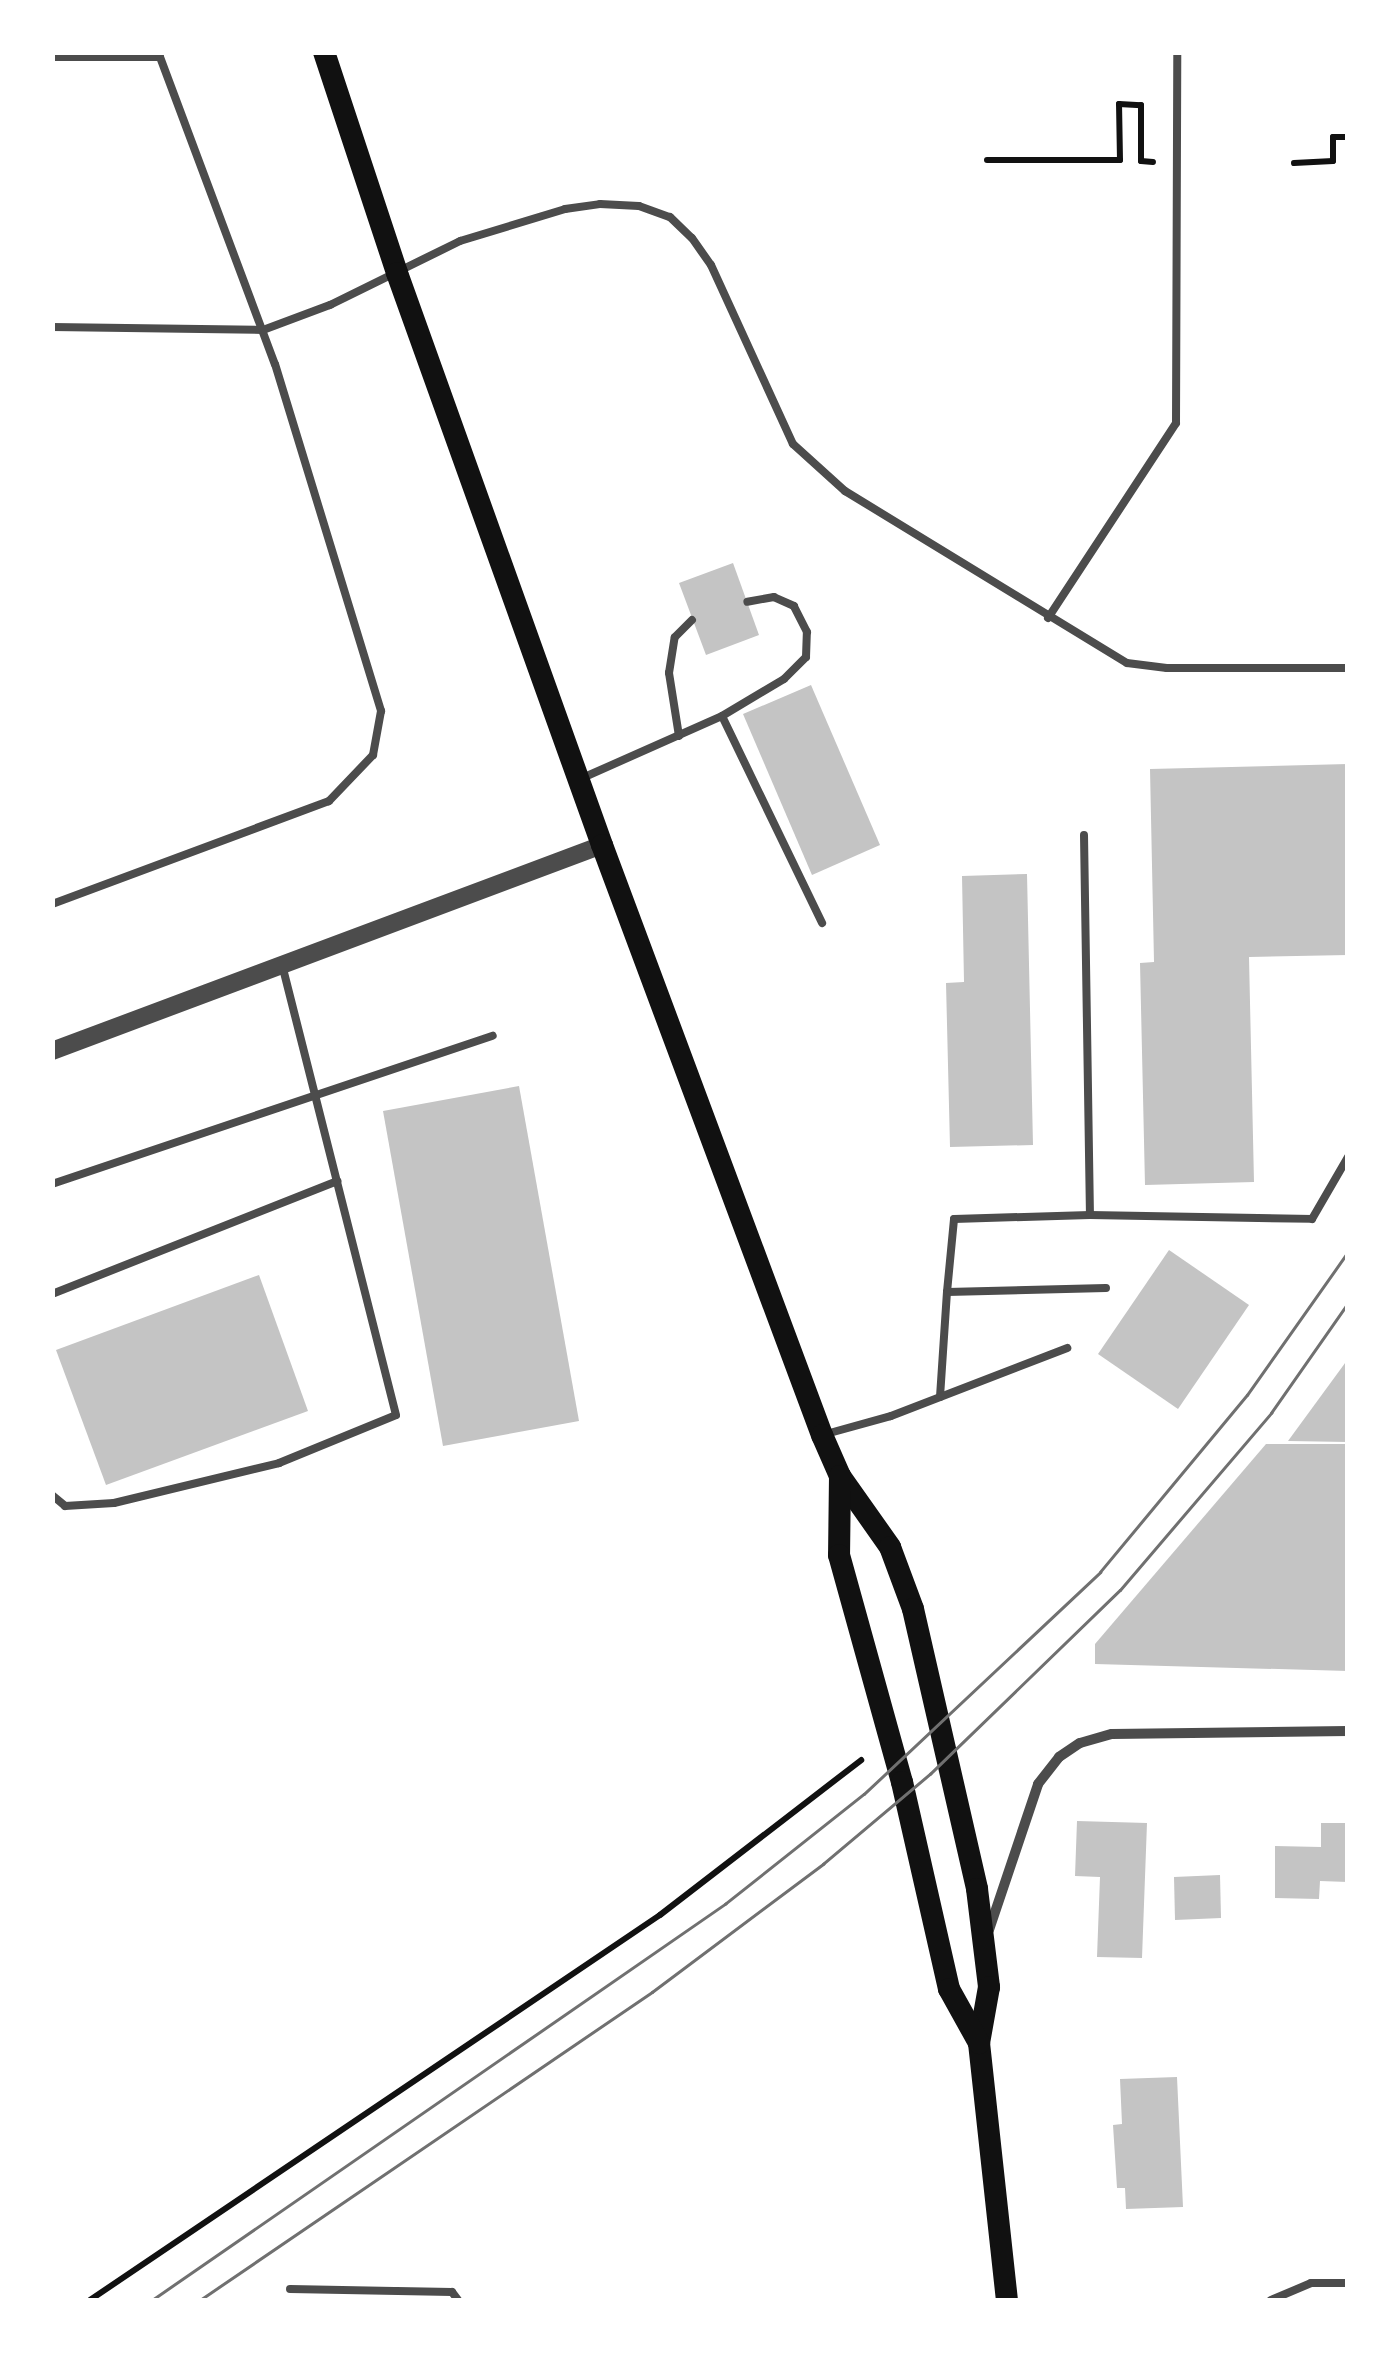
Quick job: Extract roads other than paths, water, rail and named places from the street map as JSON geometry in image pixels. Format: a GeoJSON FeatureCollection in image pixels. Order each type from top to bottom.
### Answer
{"type":"FeatureCollection","features":[{"type":"Feature","properties":{"kind":"main road"},"geometry":{"type":"LineString","coordinates":[[324,52],[397,273],[602,845],[822,1435],[840,1476],[890,1547],[913,1609],[977,1889],[989,1988],[979,2044],[1007,2300]]}},
{"type":"Feature","properties":{"kind":"main road"},"geometry":{"type":"LineString","coordinates":[[840,1476],[838,1555],[902,1782],[949,1989],[979,2044]]}},
{"type":"Feature","properties":{"kind":"street"},"geometry":{"type":"LineString","coordinates":[[52,1051],[602,845]]}},
{"type":"Feature","properties":{"kind":"street"},"geometry":{"type":"LineString","coordinates":[[984,1945],[1038,1784],[1059,1757],[1080,1743],[1112,1734],[1348,1731]]}},
{"type":"Feature","properties":{"kind":"lane"},"geometry":{"type":"LineString","coordinates":[[1048,618],[1176,423],[1176,52]]}},
{"type":"Feature","properties":{"kind":"lane"},"geometry":{"type":"LineString","coordinates":[[52,57],[160,55],[262,330],[381,711],[374,755],[329,801],[52,904]]}},
{"type":"Feature","properties":{"kind":"lane"},"geometry":{"type":"LineString","coordinates":[[52,327],[262,330],[397,273],[460,241],[564,209],[600,204],[639,206],[670,217],[692,238],[711,265],[793,444],[845,491],[1127,663],[1167,668],[1348,668]]}},
{"type":"Feature","properties":{"kind":"lane"},"geometry":{"type":"LineString","coordinates":[[580,779],[760,696],[806,657],[807,632],[794,606],[774,597],[747,602]]}},
{"type":"Feature","properties":{"kind":"lane"},"geometry":{"type":"LineString","coordinates":[[679,736],[668,673],[676,637],[692,620]]}},
{"type":"Feature","properties":{"kind":"lane"},"geometry":{"type":"LineString","coordinates":[[722,716],[822,923]]}},
{"type":"Feature","properties":{"kind":"lane"},"geometry":{"type":"LineString","coordinates":[[1084,835],[1090,1215]]}},
{"type":"Feature","properties":{"kind":"lane"},"geometry":{"type":"LineString","coordinates":[[52,1495],[65,1506],[114,1503],[278,1463],[396,1415],[282,966]]}},
{"type":"Feature","properties":{"kind":"lane"},"geometry":{"type":"LineString","coordinates":[[52,1184],[314,1092],[493,1036]]}},
{"type":"Feature","properties":{"kind":"lane"},"geometry":{"type":"LineString","coordinates":[[940,1396],[954,1219],[1090,1215],[1312,1219],[1348,1157]]}},
{"type":"Feature","properties":{"kind":"lane"},"geometry":{"type":"LineString","coordinates":[[52,1294],[336,1181]]}},
{"type":"Feature","properties":{"kind":"lane"},"geometry":{"type":"LineString","coordinates":[[947,1292],[1106,1288]]}},
{"type":"Feature","properties":{"kind":"lane"},"geometry":{"type":"LineString","coordinates":[[822,1435],[1067,1348]]}},
{"type":"Feature","properties":{"kind":"lane"},"geometry":{"type":"LineString","coordinates":[[1271,2300],[1311,2282],[1348,2283]]}},
{"type":"Feature","properties":{"kind":"lane"},"geometry":{"type":"LineString","coordinates":[[290,2289],[452,2292],[458,2300]]}},
{"type":"Feature","properties":{"kind":"tram line"},"geometry":{"type":"LineString","coordinates":[[152,2300],[725,1904],[864,1794],[1100,1572],[1247,1395],[1348,1252]]}},
{"type":"Feature","properties":{"kind":"tram line"},"geometry":{"type":"LineString","coordinates":[[200,2300],[652,1992],[823,1864],[930,1774],[1120,1590],[1271,1413],[1348,1303]]}}]}
